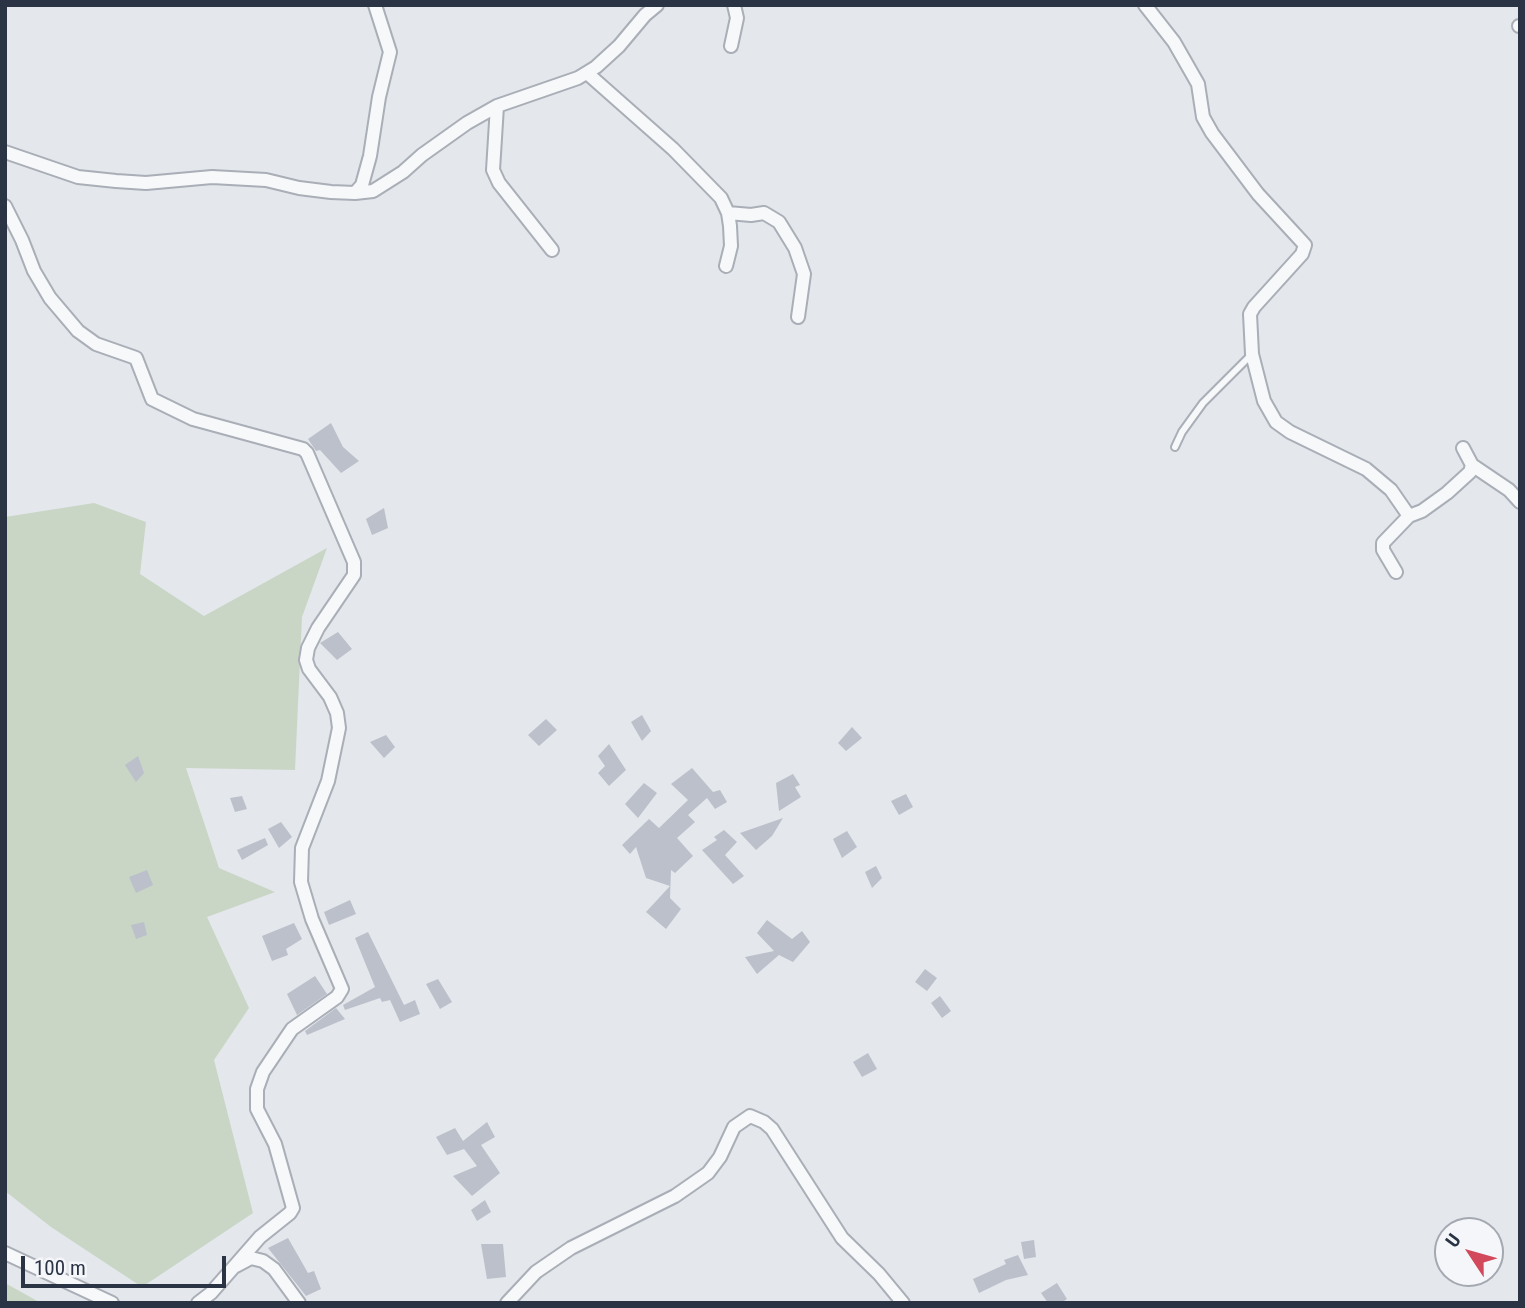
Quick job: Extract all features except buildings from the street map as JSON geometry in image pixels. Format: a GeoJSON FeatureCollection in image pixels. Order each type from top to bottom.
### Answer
{"type":"FeatureCollection","features":[{"type":"Feature","properties":{"kind":"street"},"geometry":{"type":"LineString","coordinates":[[355,193],[362,185],[370,156],[379,97],[390,52],[375,5]]}},
{"type":"Feature","properties":{"kind":"street"},"geometry":{"type":"LineString","coordinates":[[5,152],[78,177],[116,181],[146,183],[212,177],[266,180],[299,188],[355,193],[380,188],[422,155],[496,106],[587,73],[619,47],[645,15],[657,5]]}},
{"type":"Feature","properties":{"kind":"street"},"geometry":{"type":"LineString","coordinates":[[731,46],[737,18],[734,5]]}},
{"type":"Feature","properties":{"kind":"street"},"geometry":{"type":"LineString","coordinates":[[1145,5],[1174,42],[1198,84],[1203,117],[1212,133],[1258,194],[1305,245],[1302,254],[1250,314],[1252,354],[1264,401],[1276,422],[1290,432],[1380,479],[1409,516]]}},
{"type":"Feature","properties":{"kind":"street"},"geometry":{"type":"LineString","coordinates":[[587,73],[673,149],[721,198],[728,214],[731,246],[726,266]]}},
{"type":"Feature","properties":{"kind":"street"},"geometry":{"type":"LineString","coordinates":[[496,106],[493,170],[499,183],[552,250]]}},
{"type":"Feature","properties":{"kind":"street"},"geometry":{"type":"LineString","coordinates":[[5,206],[34,271],[50,298],[79,331],[96,344],[136,358],[152,399],[192,419],[303,449],[307,453],[354,562],[354,575],[318,628],[308,648],[306,660],[309,669],[330,697],[337,713],[339,728],[328,780],[302,848],[301,882],[312,919],[342,989],[337,997],[292,1029],[263,1072],[257,1089],[257,1109],[275,1144],[293,1208],[260,1237],[211,1293],[198,1303]]}},
{"type":"Feature","properties":{"kind":"street"},"geometry":{"type":"LineString","coordinates":[[728,214],[764,213],[779,222],[795,248],[804,274],[798,317]]}},
{"type":"Feature","properties":{"kind":"street"},"geometry":{"type":"LineString","coordinates":[[1463,448],[1472,465],[1509,490],[1520,502]]}},
{"type":"Feature","properties":{"kind":"street"},"geometry":{"type":"LineString","coordinates":[[1396,572],[1383,550],[1383,543],[1409,516],[1422,511],[1447,493],[1470,472],[1472,465]]}},
{"type":"Feature","properties":{"kind":"street"},"geometry":{"type":"LineString","coordinates":[[507,1303],[536,1272],[571,1248],[675,1196],[708,1173],[720,1157],[734,1127],[750,1116],[772,1129],[842,1238],[903,1303]]}},
{"type":"Feature","properties":{"kind":"street"},"geometry":{"type":"LineString","coordinates":[[5,1253],[113,1303]]}},
{"type":"Feature","properties":{"kind":"street"},"geometry":{"type":"LineString","coordinates":[[230,1269],[251,1258],[263,1261],[274,1269],[299,1303]]}},
{"type":"Feature","properties":{"kind":"lane"},"geometry":{"type":"LineString","coordinates":[[1175,447],[1182,432],[1203,403],[1252,354]]}},
{"type":"Feature","properties":{"kind":"green space"},"geometry":{"type":"Polygon","coordinates":[[[94,503],[146,522],[140,574],[204,616],[327,548],[302,617],[295,770],[186,768],[219,868],[275,892],[207,917],[249,1008],[214,1060],[253,1213],[142,1287],[51,1227],[5,1191],[5,517],[94,503]]]}},
{"type":"Feature","properties":{"kind":"green space"},"geometry":{"type":"Polygon","coordinates":[[[5,1283],[41,1303],[5,1303],[5,1283]]]}}]}
